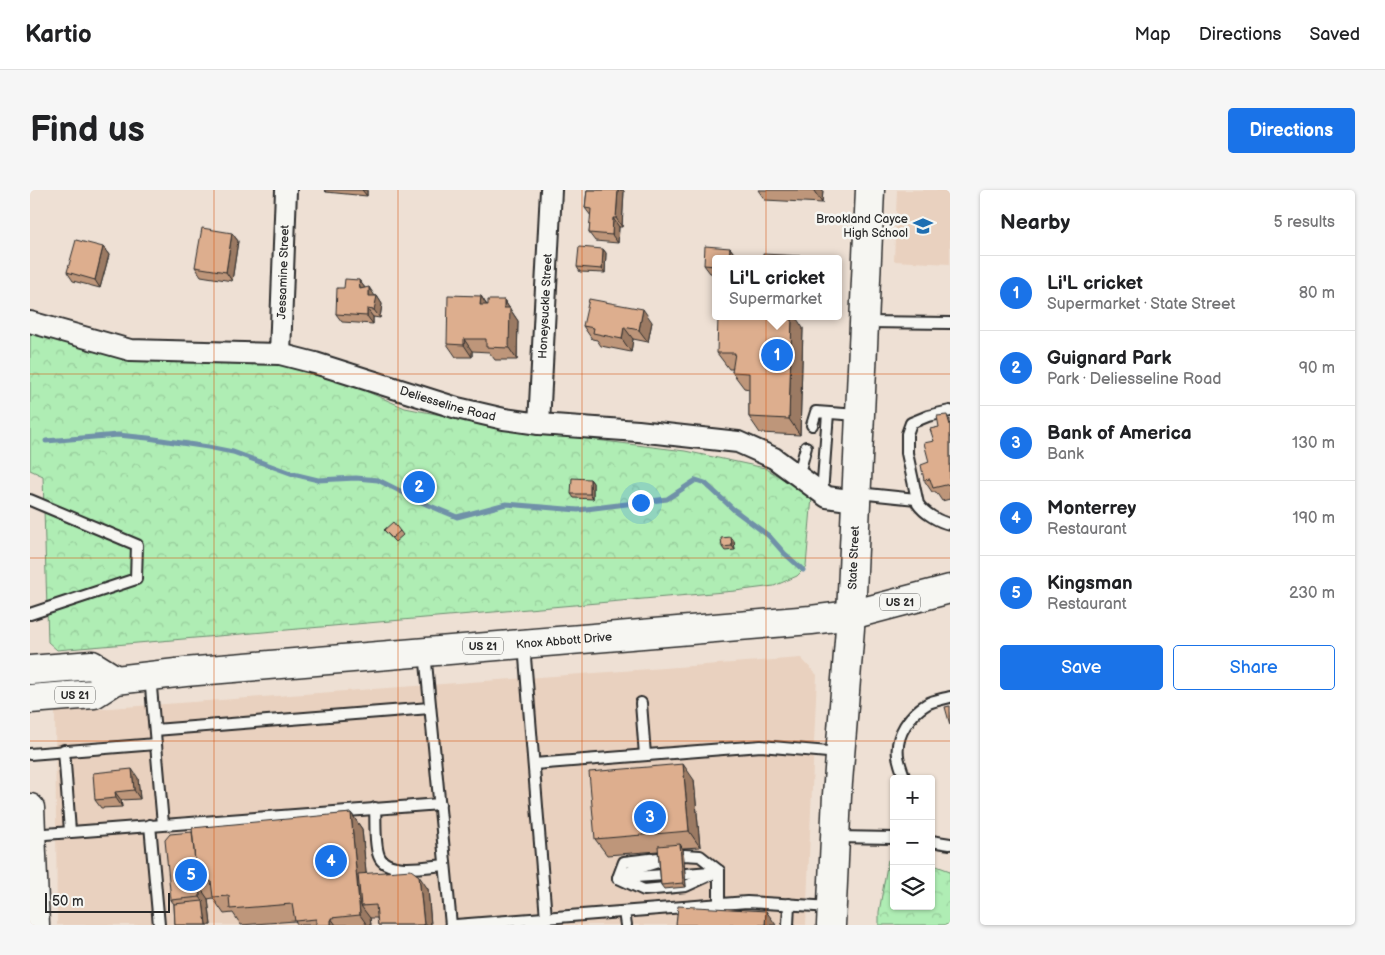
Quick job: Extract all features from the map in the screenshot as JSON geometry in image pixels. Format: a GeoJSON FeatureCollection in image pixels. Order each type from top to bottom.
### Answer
{"type":"FeatureCollection","features":[{"type":"Feature","properties":{"kind":"main road","name":"State Street"},"geometry":{"type":"LineString","coordinates":[[832,916],[840,753],[851,615],[870,190]]}},
{"type":"Feature","properties":{"kind":"main road","name":"Knox Abbott Drive"},"geometry":{"type":"LineString","coordinates":[[30,699],[94,694],[116,680],[150,676],[524,642],[796,622],[851,615],[950,589]]}},
{"type":"Feature","properties":{"kind":"main road","name":"US 21"},"geometry":{"type":"LineString","coordinates":[[30,670],[92,665],[116,680]]}},
{"type":"Feature","properties":{"kind":"main road"},"geometry":{"type":"LineString","coordinates":[[30,808],[35,925]]}},
{"type":"Feature","properties":{"kind":"street","name":"Jessamine Street"},"geometry":{"type":"LineString","coordinates":[[280,354],[286,190]]}},
{"type":"Feature","properties":{"kind":"street","name":"Honeysuckle Street"},"geometry":{"type":"LineString","coordinates":[[539,424],[550,190]]}},
{"type":"Feature","properties":{"kind":"street","name":"Deliesseline Road"},"geometry":{"type":"LineString","coordinates":[[30,322],[130,350],[280,354],[315,362],[457,408],[539,424],[738,442],[774,458],[827,497],[856,497]]}},
{"type":"Feature","properties":{"kind":"lane"},"geometry":{"type":"LineString","coordinates":[[863,322],[950,323]]}},
{"type":"Feature","properties":{"kind":"lane"},"geometry":{"type":"LineString","coordinates":[[950,411],[928,416],[911,423],[907,434],[907,454],[916,499],[920,508],[939,520],[950,524]]}},
{"type":"Feature","properties":{"kind":"lane"},"geometry":{"type":"LineString","coordinates":[[812,425],[816,412],[859,415]]}},
{"type":"Feature","properties":{"kind":"lane"},"geometry":{"type":"LineString","coordinates":[[822,494],[828,413]]}},
{"type":"Feature","properties":{"kind":"lane"},"geometry":{"type":"LineString","coordinates":[[798,477],[806,447]]}},
{"type":"Feature","properties":{"kind":"lane"},"geometry":{"type":"LineString","coordinates":[[856,497],[916,499]]}},
{"type":"Feature","properties":{"kind":"lane"},"geometry":{"type":"LineString","coordinates":[[30,500],[137,545],[136,579],[30,614]]}},
{"type":"Feature","properties":{"kind":"lane"},"geometry":{"type":"LineString","coordinates":[[524,642],[546,918]]}},
{"type":"Feature","properties":{"kind":"lane"},"geometry":{"type":"LineString","coordinates":[[424,651],[451,925]]}},
{"type":"Feature","properties":{"kind":"lane"},"geometry":{"type":"LineString","coordinates":[[150,676],[163,824]]}},
{"type":"Feature","properties":{"kind":"lane"},"geometry":{"type":"LineString","coordinates":[[903,775],[898,755],[898,739],[906,725],[916,712],[928,703],[950,697]]}},
{"type":"Feature","properties":{"kind":"lane"},"geometry":{"type":"LineString","coordinates":[[640,703],[645,755]]}},
{"type":"Feature","properties":{"kind":"lane"},"geometry":{"type":"LineString","coordinates":[[154,730],[430,708]]}},
{"type":"Feature","properties":{"kind":"lane"},"geometry":{"type":"LineString","coordinates":[[30,754],[156,744]]}},
{"type":"Feature","properties":{"kind":"lane"},"geometry":{"type":"LineString","coordinates":[[534,764],[761,746],[840,753]]}},
{"type":"Feature","properties":{"kind":"lane"},"geometry":{"type":"LineString","coordinates":[[64,750],[70,831]]}},
{"type":"Feature","properties":{"kind":"lane"},"geometry":{"type":"LineString","coordinates":[[31,835],[440,804]]}},
{"type":"Feature","properties":{"kind":"lane"},"geometry":{"type":"LineString","coordinates":[[375,808],[379,855],[384,862],[401,868],[445,865]]}},
{"type":"Feature","properties":{"kind":"lane"},"geometry":{"type":"LineString","coordinates":[[150,825],[159,925]]}},
{"type":"Feature","properties":{"kind":"lane"},"geometry":{"type":"LineString","coordinates":[[835,837],[890,838]]}},
{"type":"Feature","properties":{"kind":"lane"},"geometry":{"type":"LineString","coordinates":[[935,842],[950,844]]}},
{"type":"Feature","properties":{"kind":"lane"},"geometry":{"type":"LineString","coordinates":[[618,878],[633,870],[662,861],[702,861],[718,871]]}},
{"type":"Feature","properties":{"kind":"lane"},"geometry":{"type":"LineString","coordinates":[[686,874],[718,871]]}},
{"type":"Feature","properties":{"kind":"lane"},"geometry":{"type":"LineString","coordinates":[[618,878],[644,890],[686,886],[718,871]]}},
{"type":"Feature","properties":{"kind":"lane"},"geometry":{"type":"LineString","coordinates":[[718,871],[719,905]]}},
{"type":"Feature","properties":{"kind":"lane"},"geometry":{"type":"LineString","coordinates":[[618,878],[664,876]]}},
{"type":"Feature","properties":{"kind":"lane"},"geometry":{"type":"LineString","coordinates":[[456,925],[747,902],[789,904],[832,916]]}},
{"type":"Feature","properties":{"kind":"lane"},"geometry":{"type":"LineString","coordinates":[[788,925],[789,904]]}},
{"type":"Feature","properties":{"kind":"lane"},"geometry":{"type":"LineString","coordinates":[[624,912],[626,925]]}},
{"type":"Feature","properties":{"kind":"shaded area","name":"Brookland Cayce High School"},"geometry":{"type":"Polygon","coordinates":[[[897,190],[950,190],[950,264],[894,261],[897,190]]]}},
{"type":"Feature","properties":{"kind":"shaded area"},"geometry":{"type":"Polygon","coordinates":[[[801,658],[817,675],[806,925],[57,925],[55,712],[801,658]]]}},
{"type":"Feature","properties":{"kind":"green space"},"geometry":{"type":"Polygon","coordinates":[[[30,331],[280,354],[405,408],[523,431],[685,451],[765,468],[812,497],[806,566],[797,576],[774,586],[735,591],[57,650],[48,642],[43,476],[30,470],[30,331]]]}},
{"type":"Feature","properties":{"kind":"green space"},"geometry":{"type":"Polygon","coordinates":[[[888,860],[890,860],[890,910],[935,910],[935,865],[950,871],[950,925],[879,925],[879,912],[888,860]]]}},
{"type":"Feature","properties":{"kind":"building"},"geometry":{"type":"Polygon","coordinates":[[[587,190],[618,190],[616,218],[613,218],[612,235],[589,233],[591,209],[585,208],[587,190]]]}},
{"type":"Feature","properties":{"kind":"building"},"geometry":{"type":"Polygon","coordinates":[[[202,228],[232,233],[226,272],[195,267],[202,228]]]}},
{"type":"Feature","properties":{"kind":"building"},"geometry":{"type":"Polygon","coordinates":[[[76,240],[103,247],[95,280],[67,272],[76,240]]]}},
{"type":"Feature","properties":{"kind":"building"},"geometry":{"type":"Polygon","coordinates":[[[705,246],[730,248],[729,255],[712,255],[712,266],[704,265],[705,246]]]}},
{"type":"Feature","properties":{"kind":"building"},"geometry":{"type":"Polygon","coordinates":[[[579,247],[603,249],[602,269],[577,267],[579,247]]]}},
{"type":"Feature","properties":{"kind":"building"},"geometry":{"type":"Polygon","coordinates":[[[345,279],[359,280],[360,289],[369,287],[369,296],[377,296],[374,310],[367,309],[367,316],[336,314],[337,288],[344,288],[345,279]]]}},
{"type":"Feature","properties":{"kind":"building"},"geometry":{"type":"Polygon","coordinates":[[[448,295],[481,296],[480,305],[488,305],[488,300],[504,300],[504,308],[510,308],[509,348],[486,347],[486,339],[464,339],[464,345],[447,344],[448,295]]]}},
{"type":"Feature","properties":{"kind":"building"},"geometry":{"type":"Polygon","coordinates":[[[589,299],[643,309],[639,330],[624,327],[622,339],[593,333],[594,328],[583,326],[589,299]]]}},
{"type":"Feature","properties":{"kind":"building"},"geometry":{"type":"Polygon","coordinates":[[[718,320],[792,320],[789,419],[749,417],[749,373],[732,372],[735,353],[717,353],[718,320]]]}},
{"type":"Feature","properties":{"kind":"building"},"geometry":{"type":"Polygon","coordinates":[[[947,415],[950,425],[950,484],[933,488],[930,479],[924,480],[921,465],[929,462],[924,443],[934,441],[930,429],[939,427],[937,416],[947,415]]]}},
{"type":"Feature","properties":{"kind":"building"},"geometry":{"type":"Polygon","coordinates":[[[572,478],[590,479],[590,494],[571,494],[572,478]]]}},
{"type":"Feature","properties":{"kind":"building"},"geometry":{"type":"Polygon","coordinates":[[[393,522],[400,531],[392,538],[384,530],[393,522]]]}},
{"type":"Feature","properties":{"kind":"building"},"geometry":{"type":"Polygon","coordinates":[[[731,537],[732,546],[722,547],[721,538],[731,537]]]}},
{"type":"Feature","properties":{"kind":"building"},"geometry":{"type":"Polygon","coordinates":[[[950,706],[950,725],[945,707],[950,706]]]}},
{"type":"Feature","properties":{"kind":"building"},"geometry":{"type":"Polygon","coordinates":[[[683,764],[689,831],[595,839],[589,772],[683,764]]]}},
{"type":"Feature","properties":{"kind":"building"},"geometry":{"type":"Polygon","coordinates":[[[132,769],[134,790],[115,792],[116,798],[95,800],[93,773],[132,769]]]}},
{"type":"Feature","properties":{"kind":"building"},"geometry":{"type":"Polygon","coordinates":[[[351,813],[360,915],[331,918],[331,925],[316,925],[316,919],[295,921],[292,904],[230,909],[229,896],[213,897],[211,881],[197,882],[192,828],[351,813]]]}},
{"type":"Feature","properties":{"kind":"building"},"geometry":{"type":"Polygon","coordinates":[[[192,832],[200,897],[171,900],[165,840],[170,834],[192,832]]]}},
{"type":"Feature","properties":{"kind":"building"},"geometry":{"type":"Polygon","coordinates":[[[680,844],[683,883],[661,885],[658,846],[680,844]]]}},
{"type":"Feature","properties":{"kind":"building"},"geometry":{"type":"Polygon","coordinates":[[[411,870],[419,876],[424,925],[378,925],[376,905],[361,906],[358,874],[411,870]]]}},
{"type":"Feature","properties":{"kind":"building"},"geometry":{"type":"Polygon","coordinates":[[[203,901],[206,925],[175,925],[174,904],[203,901]]]}},
{"type":"Feature","properties":{"kind":"building"},"geometry":{"type":"Polygon","coordinates":[[[678,906],[766,911],[765,925],[676,925],[678,906]]]}},
{"type":"Feature","properties":{"kind":"waterway"},"geometry":{"type":"LineString","coordinates":[[46,441],[118,435],[208,447],[233,452],[293,474],[318,480],[356,478],[378,480],[457,517],[506,504],[578,510],[667,499],[696,480],[705,483],[733,509],[769,536],[803,570]]}},
{"type":"Feature","properties":{"kind":"place","name":"Brookland Cayce High School"},"geometry":{"type":"Point","coordinates":[923,226]}},
{"type":"Feature","properties":{"kind":"place","name":"Li'L cricket"},"geometry":{"type":"Point","coordinates":[777,355]}},
{"type":"Feature","properties":{"kind":"place","name":"Guignard Park"},"geometry":{"type":"Point","coordinates":[419,487]}},
{"type":"Feature","properties":{"kind":"place","name":"Bank of America"},"geometry":{"type":"Point","coordinates":[650,817]}},
{"type":"Feature","properties":{"kind":"place","name":"Monterrey"},"geometry":{"type":"Point","coordinates":[331,861]}},
{"type":"Feature","properties":{"kind":"place","name":"Kingsman"},"geometry":{"type":"Point","coordinates":[191,875]}}]}
